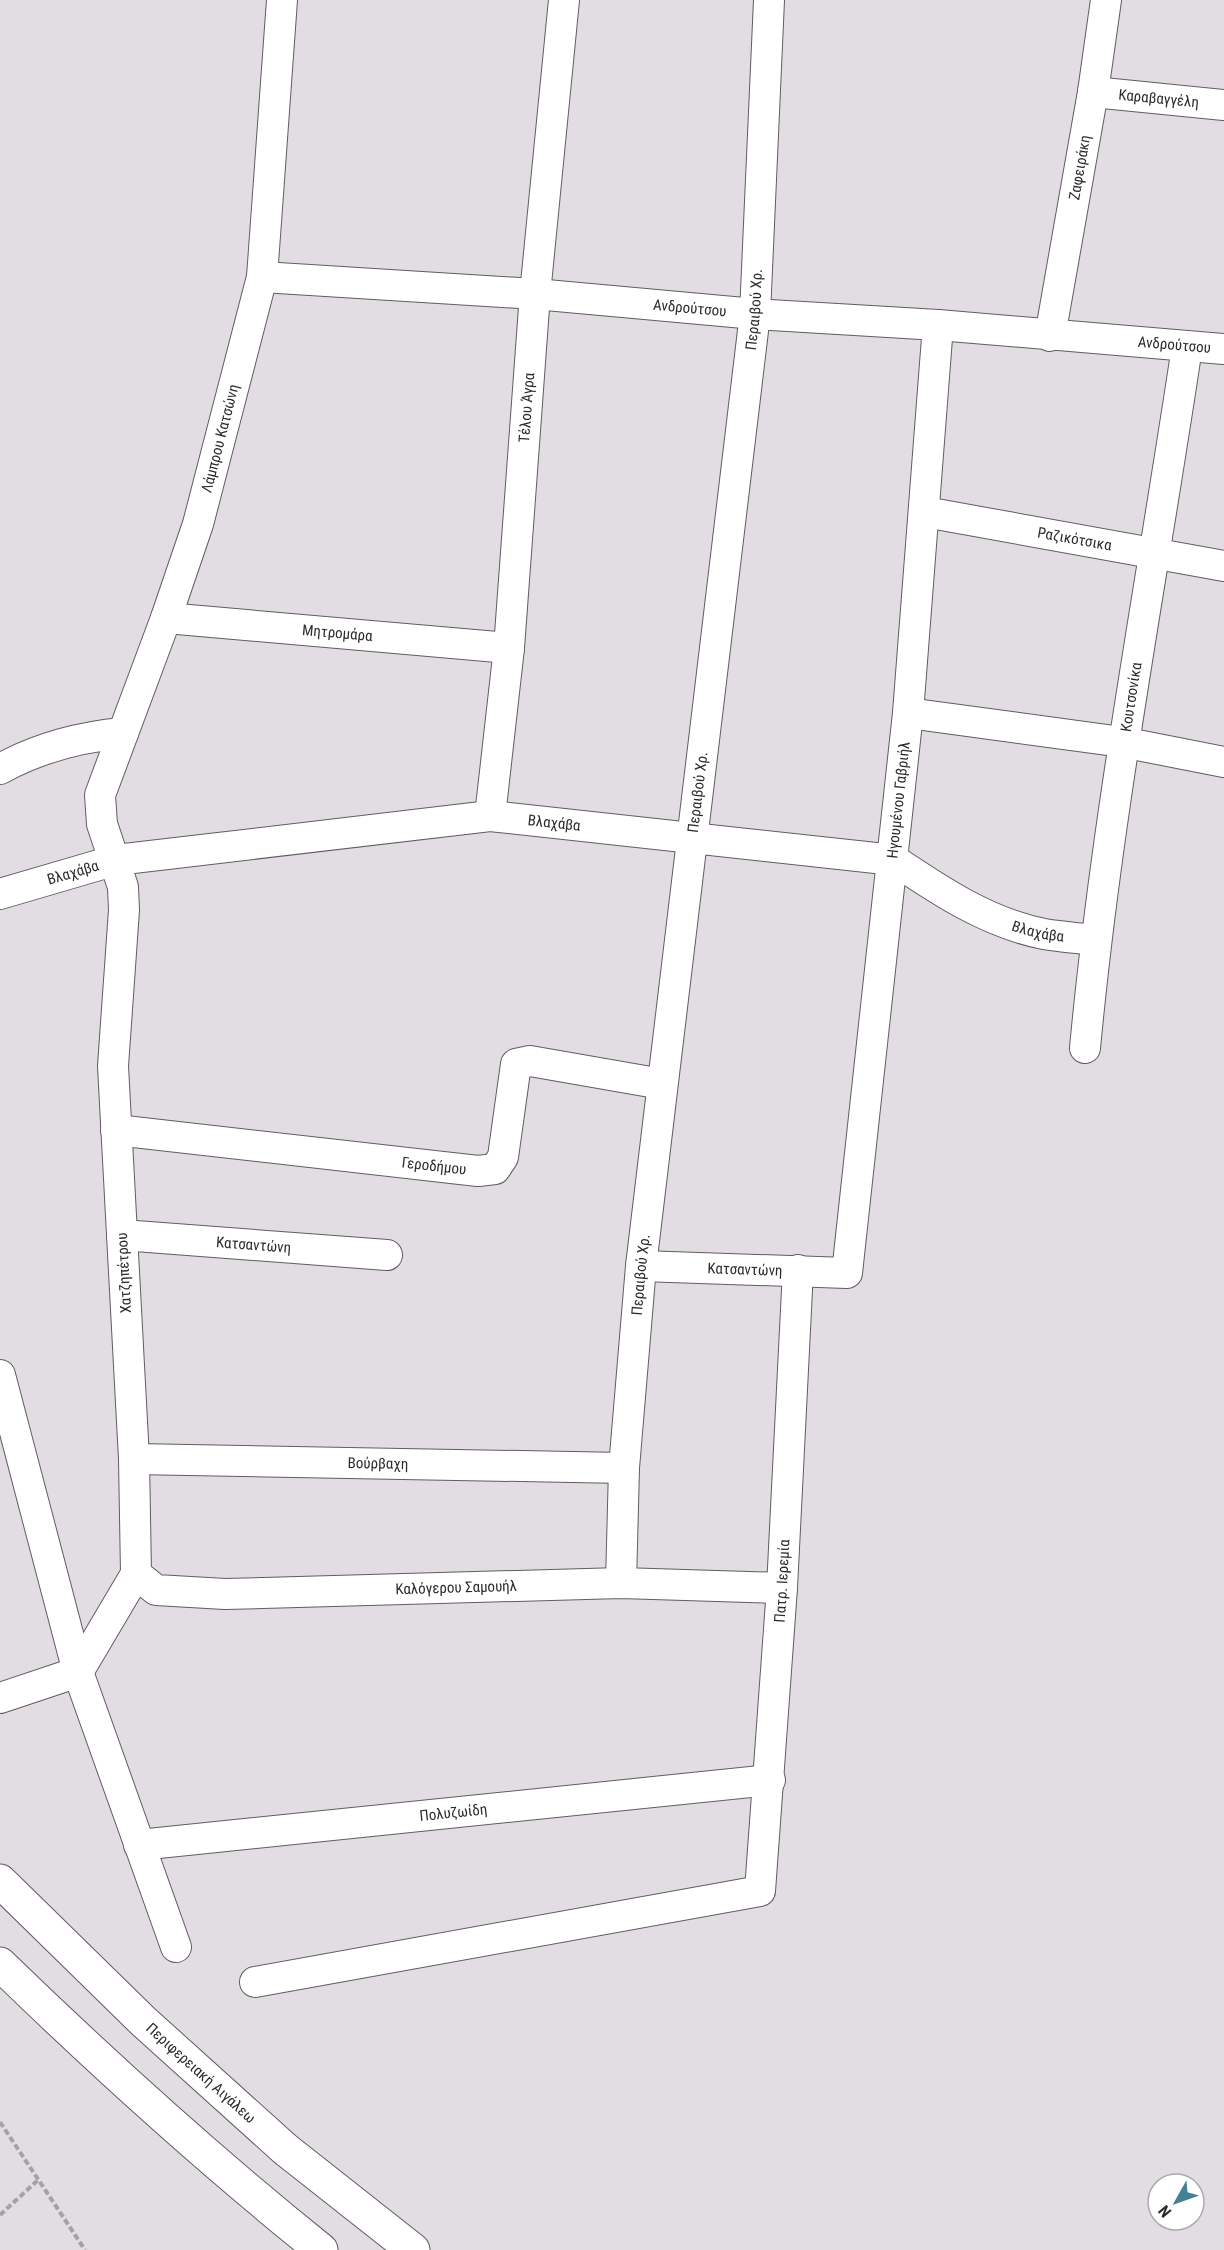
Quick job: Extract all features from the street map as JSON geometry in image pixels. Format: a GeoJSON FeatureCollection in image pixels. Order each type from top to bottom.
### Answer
{"type":"FeatureCollection","features":[{"type":"Feature","properties":{"kind":"main road","name":"Περιφερειακή Αιγάλεω"},"geometry":{"type":"LineString","coordinates":[[0,1881],[143,2021],[285,2149],[413,2250]]}},
{"type":"Feature","properties":{"kind":"main road"},"geometry":{"type":"LineString","coordinates":[[0,1964],[103,2063],[248,2191],[321,2250]]}},
{"type":"Feature","properties":{"kind":"street","name":"Λάμπρου Κατσώνη"},"geometry":{"type":"LineString","coordinates":[[116,860],[102,824],[100,795],[166,618],[198,524],[262,277],[282,0]]}},
{"type":"Feature","properties":{"kind":"street","name":"Τέλου Άγρα"},"geometry":{"type":"LineString","coordinates":[[490,816],[509,648],[535,294],[564,0]]}},
{"type":"Feature","properties":{"kind":"street","name":"Περαιβού Χρ."},"geometry":{"type":"LineString","coordinates":[[621,1583],[624,1468],[641,1266],[755,314],[769,0]]}},
{"type":"Feature","properties":{"kind":"street","name":"Ζαφειράκη"},"geometry":{"type":"LineString","coordinates":[[1050,336],[1107,0]]}},
{"type":"Feature","properties":{"kind":"street","name":"Καραβαγγέλη"},"geometry":{"type":"LineString","coordinates":[[1093,92],[1224,105]]}},
{"type":"Feature","properties":{"kind":"street","name":"Ανδρούτσου"},"geometry":{"type":"LineString","coordinates":[[262,277],[535,294],[755,314],[938,325],[1224,349]]}},
{"type":"Feature","properties":{"kind":"street","name":"Ηγουμένου Γαβριήλ"},"geometry":{"type":"LineString","coordinates":[[847,1273],[894,860],[925,512],[938,325]]}},
{"type":"Feature","properties":{"kind":"street","name":"Κουτσονίκα"},"geometry":{"type":"LineString","coordinates":[[1085,1048],[1095,940],[1122,742],[1156,554],[1187,347]]}},
{"type":"Feature","properties":{"kind":"street","name":"Ραζικότσικα"},"geometry":{"type":"LineString","coordinates":[[925,512],[1224,566]]}},
{"type":"Feature","properties":{"kind":"street","name":"Μητρομάρα"},"geometry":{"type":"LineString","coordinates":[[166,618],[509,648]]}},
{"type":"Feature","properties":{"kind":"street"},"geometry":{"type":"LineString","coordinates":[[908,713],[1122,742],[1224,762]]}},
{"type":"Feature","properties":{"kind":"street"},"geometry":{"type":"LineString","coordinates":[[0,769],[53,745],[84,736],[123,733]]}},
{"type":"Feature","properties":{"kind":"street","name":"Βλαχάβα"},"geometry":{"type":"LineString","coordinates":[[0,894],[116,860],[490,816],[894,860],[948,897],[1001,921],[1044,934],[1095,940]]}},
{"type":"Feature","properties":{"kind":"street","name":"Χατζηπέτρου"},"geometry":{"type":"LineString","coordinates":[[116,860],[123,887],[124,910],[113,1066],[134,1459],[136,1574]]}},
{"type":"Feature","properties":{"kind":"street","name":"Γεροδήμου"},"geometry":{"type":"LineString","coordinates":[[116,1130],[478,1171],[495,1169],[503,1157],[512,1078],[516,1064],[530,1061],[662,1084]]}},
{"type":"Feature","properties":{"kind":"street","name":"Κατσαντώνη"},"geometry":{"type":"LineString","coordinates":[[122,1235],[387,1255]]}},
{"type":"Feature","properties":{"kind":"street","name":"Κατσαντώνη"},"geometry":{"type":"LineString","coordinates":[[641,1266],[847,1273]]}},
{"type":"Feature","properties":{"kind":"street","name":"Πατρ. Ιερεμία"},"geometry":{"type":"LineString","coordinates":[[255,1982],[760,1891],[770,1780],[782,1587],[798,1270]]}},
{"type":"Feature","properties":{"kind":"street"},"geometry":{"type":"LineString","coordinates":[[0,1375],[11,1469],[78,1672],[176,1947]]}},
{"type":"Feature","properties":{"kind":"street","name":"Βούρβαχη"},"geometry":{"type":"LineString","coordinates":[[134,1459],[624,1468]]}},
{"type":"Feature","properties":{"kind":"street"},"geometry":{"type":"LineString","coordinates":[[0,1698],[78,1672],[136,1574]]}},
{"type":"Feature","properties":{"kind":"street","name":"Καλόγερου Σαμουήλ"},"geometry":{"type":"LineString","coordinates":[[136,1574],[156,1590],[225,1594],[621,1583],[782,1587]]}},
{"type":"Feature","properties":{"kind":"street","name":"Πολυζωίδη"},"geometry":{"type":"LineString","coordinates":[[139,1845],[770,1780]]}},
{"type":"Feature","properties":{"kind":"path"},"geometry":{"type":"LineString","coordinates":[[0,2122],[85,2250]]}},
{"type":"Feature","properties":{"kind":"path"},"geometry":{"type":"LineString","coordinates":[[0,2215],[38,2180]]}}]}
